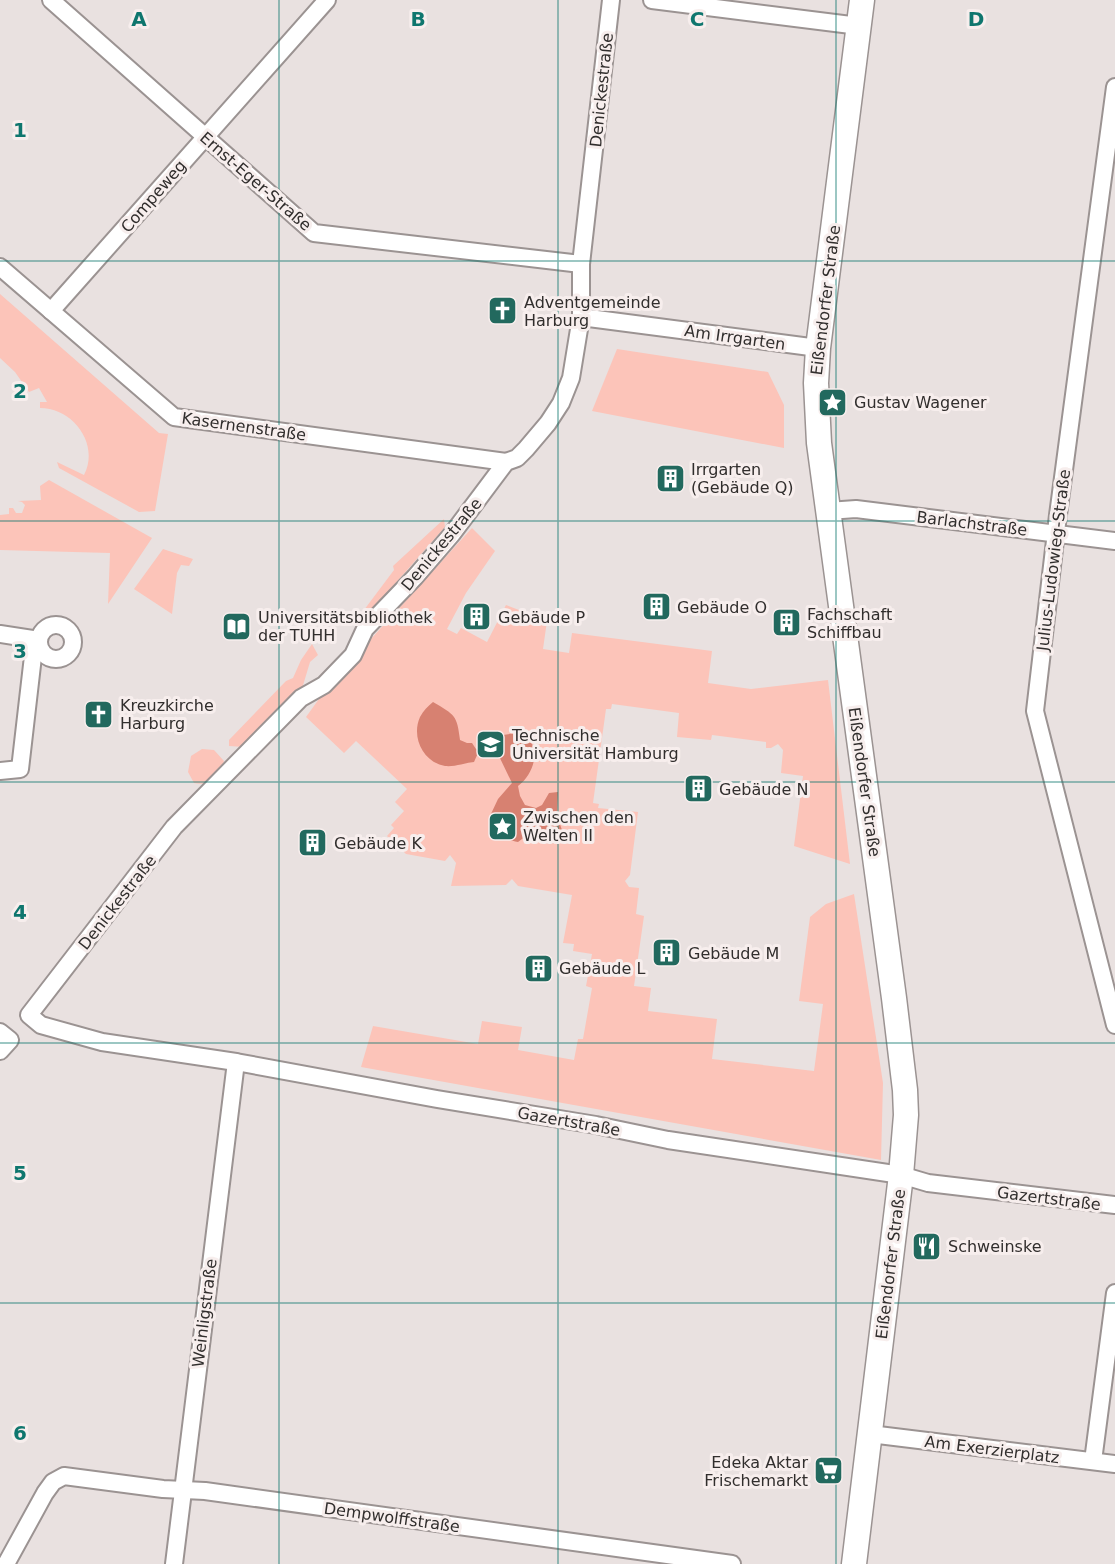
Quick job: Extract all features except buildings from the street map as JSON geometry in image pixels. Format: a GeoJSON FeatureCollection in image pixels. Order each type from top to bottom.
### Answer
{"type":"FeatureCollection","features":[{"type":"Feature","properties":{"kind":"main road","name":"Eißendorfer Straße"},"geometry":{"type":"LineString","coordinates":[[854,1564],[901,1175],[906,1115],[905,1090],[818,433],[816,383],[818,348],[862,0]]}},
{"type":"Feature","properties":{"kind":"street","name":"Ernst-Eger-Straße"},"geometry":{"type":"LineString","coordinates":[[51,0],[314,233],[581,264]]}},
{"type":"Feature","properties":{"kind":"street","name":"Compeweg"},"geometry":{"type":"LineString","coordinates":[[51,311],[327,0]]}},
{"type":"Feature","properties":{"kind":"street","name":"Denickestraße"},"geometry":{"type":"LineString","coordinates":[[29,1016],[174,827],[301,698],[324,685],[353,655],[364,630],[415,577],[452,534],[506,462],[517,458],[526,449],[561,403],[571,378],[581,317],[581,264],[611,0]]}},
{"type":"Feature","properties":{"kind":"street"},"geometry":{"type":"LineString","coordinates":[[652,0],[859,26]]}},
{"type":"Feature","properties":{"kind":"street","name":"Julius-Ludowieg-Straße"},"geometry":{"type":"LineString","coordinates":[[1115,87],[1056,533],[1035,711],[1115,1025]]}},
{"type":"Feature","properties":{"kind":"street","name":"Kasernenstraße"},"geometry":{"type":"LineString","coordinates":[[0,267],[174,417],[506,462]]}},
{"type":"Feature","properties":{"kind":"street","name":"Am Irrgarten"},"geometry":{"type":"LineString","coordinates":[[581,317],[818,348]]}},
{"type":"Feature","properties":{"kind":"street","name":"Barlachstraße"},"geometry":{"type":"LineString","coordinates":[[828,511],[856,509],[1115,541]]}},
{"type":"Feature","properties":{"kind":"street"},"geometry":{"type":"LineString","coordinates":[[0,634],[37,639],[20,769],[0,771]]}},
{"type":"Feature","properties":{"kind":"street","name":"Gazertstraße"},"geometry":{"type":"LineString","coordinates":[[29,1016],[41,1025],[102,1042],[236,1062],[596,1125],[668,1140],[901,1175],[928,1183],[1115,1205]]}},
{"type":"Feature","properties":{"kind":"street","name":"Weinligstraße"},"geometry":{"type":"LineString","coordinates":[[174,1564],[236,1062]]}},
{"type":"Feature","properties":{"kind":"street"},"geometry":{"type":"LineString","coordinates":[[1093,1461],[1115,1293]]}},
{"type":"Feature","properties":{"kind":"street","name":"Am Exerzierplatz"},"geometry":{"type":"LineString","coordinates":[[870,1434],[1115,1464]]}},
{"type":"Feature","properties":{"kind":"street","name":"Dempwolffstraße"},"geometry":{"type":"LineString","coordinates":[[6,1564],[45,1493],[53,1482],[64,1476],[164,1489],[206,1491],[732,1564]]}},
{"type":"Feature","properties":{"kind":"shaded area"},"geometry":{"type":"Polygon","coordinates":[[[0,294],[159,433],[168,434],[155,511],[139,512],[59,468],[57,462],[84,475],[89,451],[86,440],[73,421],[63,414],[40,408],[40,402],[47,402],[39,388],[29,392],[15,372],[0,358],[0,294]]]}},
{"type":"Feature","properties":{"kind":"shaded area"},"geometry":{"type":"Polygon","coordinates":[[[617,349],[768,372],[784,405],[784,448],[592,411],[617,349]]]}},
{"type":"Feature","properties":{"kind":"shaded area"},"geometry":{"type":"Polygon","coordinates":[[[49,480],[152,538],[108,604],[110,553],[0,550],[0,515],[9,514],[9,508],[13,508],[16,513],[22,513],[25,505],[18,501],[41,500],[40,486],[49,480]]]}},
{"type":"Feature","properties":{"kind":"shaded area"},"geometry":{"type":"Polygon","coordinates":[[[444,519],[445,527],[364,619],[358,618],[394,570],[393,566],[444,519]]]}},
{"type":"Feature","properties":{"kind":"shaded area"},"geometry":{"type":"Polygon","coordinates":[[[472,528],[495,551],[466,593],[447,629],[457,634],[461,628],[487,642],[506,605],[547,621],[543,649],[569,653],[572,633],[712,651],[708,683],[751,689],[828,680],[850,864],[794,846],[803,776],[781,773],[783,750],[778,744],[766,748],[766,742],[712,735],[711,740],[677,737],[679,713],[612,704],[611,709],[606,709],[593,803],[599,804],[598,808],[638,812],[630,875],[625,881],[629,887],[639,888],[636,914],[644,916],[634,986],[651,988],[648,1011],[717,1019],[712,1059],[814,1071],[823,1004],[799,1001],[810,917],[826,904],[854,894],[883,1083],[881,1160],[361,1067],[373,1026],[478,1044],[482,1021],[522,1027],[518,1050],[574,1060],[578,1039],[583,1039],[592,988],[586,986],[592,954],[573,951],[574,944],[563,943],[572,895],[518,886],[512,879],[506,885],[451,886],[456,863],[450,855],[445,861],[406,854],[387,836],[394,828],[391,825],[404,811],[395,802],[407,789],[356,741],[344,753],[306,717],[329,685],[472,528]]]}},
{"type":"Feature","properties":{"kind":"shaded area"},"geometry":{"type":"Polygon","coordinates":[[[163,549],[193,559],[189,566],[181,565],[177,573],[172,614],[134,589],[163,549]]]}},
{"type":"Feature","properties":{"kind":"shaded area"},"geometry":{"type":"Polygon","coordinates":[[[312,644],[318,655],[310,662],[301,692],[244,747],[229,746],[229,740],[286,681],[293,678],[312,644]]]}},
{"type":"Feature","properties":{"kind":"shaded area"},"geometry":{"type":"Polygon","coordinates":[[[433,702],[454,716],[460,740],[472,743],[476,749],[496,746],[503,735],[516,734],[531,742],[534,760],[526,778],[518,786],[520,796],[525,805],[536,808],[542,805],[549,793],[558,792],[557,816],[562,830],[559,841],[550,844],[526,836],[518,842],[503,837],[496,830],[490,816],[498,799],[512,783],[496,750],[478,753],[474,762],[449,766],[437,764],[425,754],[418,740],[418,725],[420,717],[433,702]]]}},
{"type":"Feature","properties":{"kind":"shaded area"},"geometry":{"type":"Polygon","coordinates":[[[202,749],[214,750],[224,761],[214,779],[200,784],[194,783],[188,772],[191,756],[202,749]]]}},
{"type":"Feature","properties":{"kind":"place","name":"Adventgemeinde Harburg"},"geometry":{"type":"Point","coordinates":[503,311]}},
{"type":"Feature","properties":{"kind":"place","name":"Gustav Wagener"},"geometry":{"type":"Point","coordinates":[833,402]}},
{"type":"Feature","properties":{"kind":"place","name":"Irrgarten (Gebäude Q)"},"geometry":{"type":"Point","coordinates":[670,478]}},
{"type":"Feature","properties":{"kind":"place","name":"Gebäude O"},"geometry":{"type":"Point","coordinates":[656,607]}},
{"type":"Feature","properties":{"kind":"place","name":"Gebäude P"},"geometry":{"type":"Point","coordinates":[477,617]}},
{"type":"Feature","properties":{"kind":"place","name":"Fachschaft Schiffbau"},"geometry":{"type":"Point","coordinates":[786,623]}},
{"type":"Feature","properties":{"kind":"place","name":"Universitätsbibliothek der TUHH"},"geometry":{"type":"Point","coordinates":[237,626]}},
{"type":"Feature","properties":{"kind":"place","name":"Kreuzkirche Harburg"},"geometry":{"type":"Point","coordinates":[99,714]}},
{"type":"Feature","properties":{"kind":"place","name":"Technische Universität Hamburg"},"geometry":{"type":"Point","coordinates":[491,744]}},
{"type":"Feature","properties":{"kind":"place","name":"Gebäude N"},"geometry":{"type":"Point","coordinates":[698,789]}},
{"type":"Feature","properties":{"kind":"place","name":"Zwischen den Welten II"},"geometry":{"type":"Point","coordinates":[502,826]}},
{"type":"Feature","properties":{"kind":"place","name":"Gebäude K"},"geometry":{"type":"Point","coordinates":[313,843]}},
{"type":"Feature","properties":{"kind":"place","name":"Gebäude M"},"geometry":{"type":"Point","coordinates":[667,953]}},
{"type":"Feature","properties":{"kind":"place","name":"Gebäude L"},"geometry":{"type":"Point","coordinates":[538,968]}},
{"type":"Feature","properties":{"kind":"place","name":"Schweinske"},"geometry":{"type":"Point","coordinates":[927,1246]}},
{"type":"Feature","properties":{"kind":"place","name":"Edeka Aktar Frischemarkt"},"geometry":{"type":"Point","coordinates":[829,1471]}}]}
